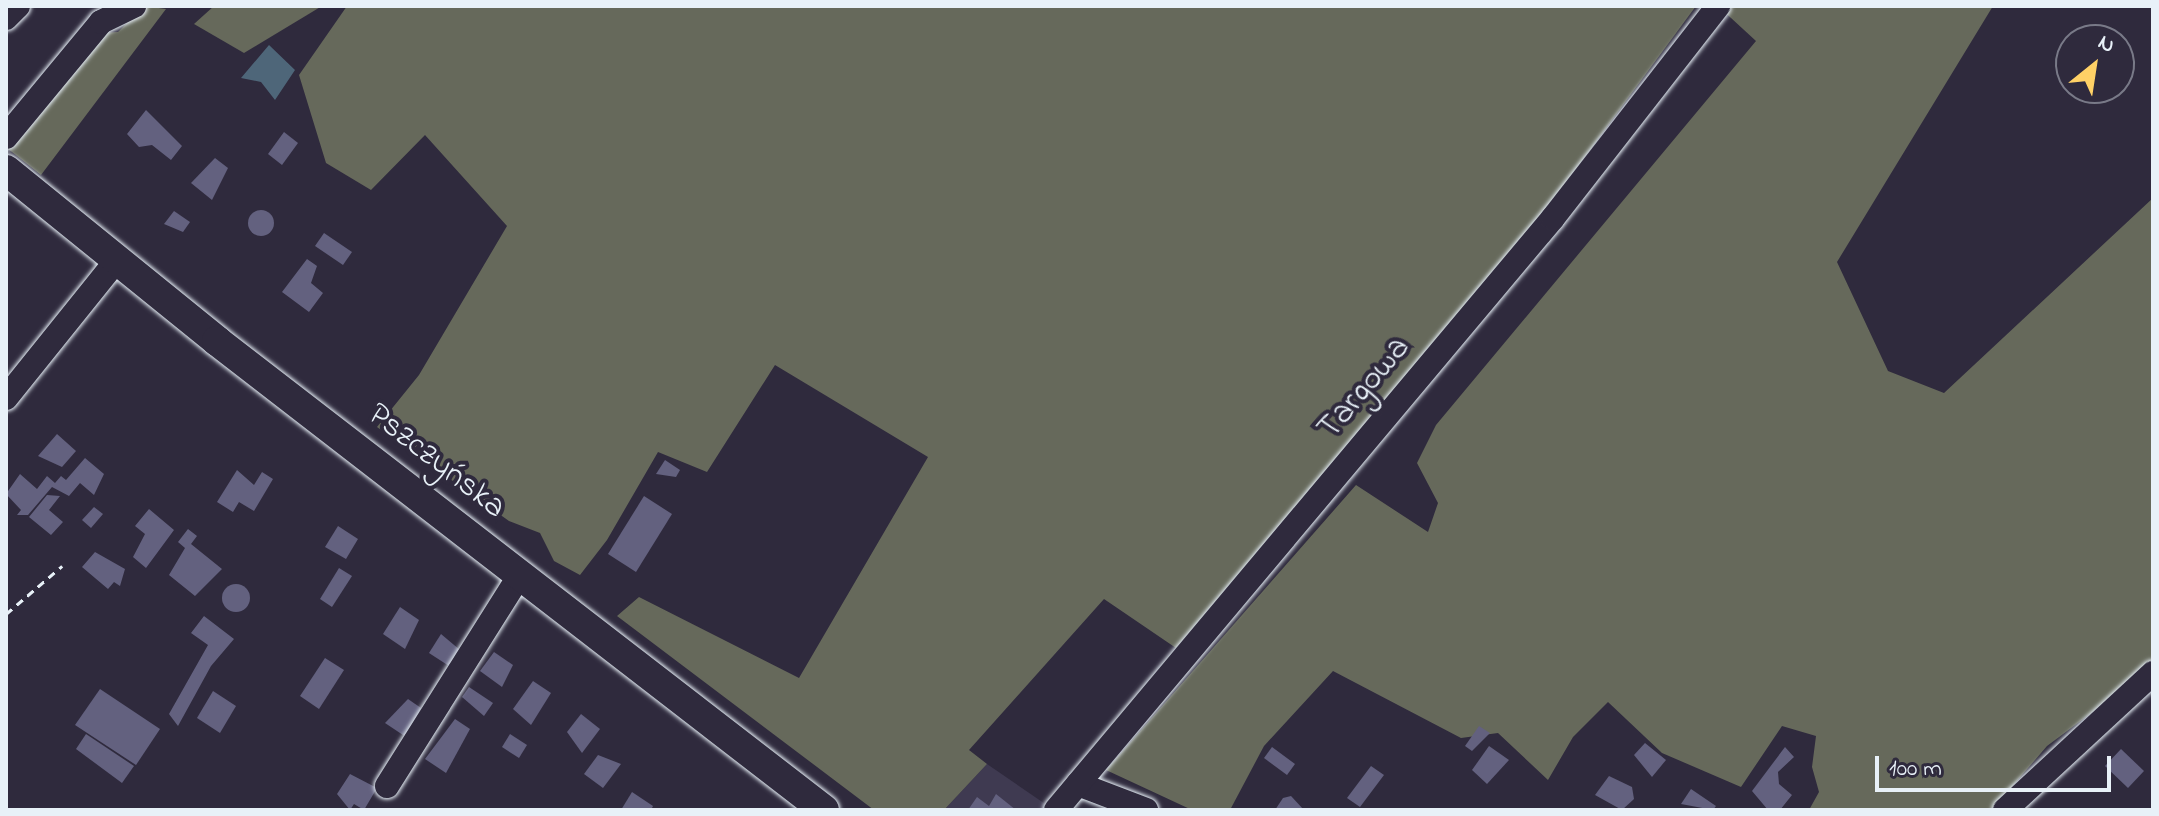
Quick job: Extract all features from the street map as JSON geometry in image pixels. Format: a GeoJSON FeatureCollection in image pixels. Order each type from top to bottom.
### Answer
{"type":"FeatureCollection","features":[{"type":"Feature","properties":{"kind":"main road","name":"Pszczyńska"},"geometry":{"type":"LineString","coordinates":[[6,170],[117,260],[824,810]]}},
{"type":"Feature","properties":{"kind":"street"},"geometry":{"type":"LineString","coordinates":[[6,18],[18,6]]}},
{"type":"Feature","properties":{"kind":"street"},"geometry":{"type":"LineString","coordinates":[[6,137],[101,22],[134,6]]}},
{"type":"Feature","properties":{"kind":"street","name":"Targowa"},"geometry":{"type":"LineString","coordinates":[[1056,810],[1553,218],[1718,6]]}},
{"type":"Feature","properties":{"kind":"street"},"geometry":{"type":"LineString","coordinates":[[6,398],[117,260]]}},
{"type":"Feature","properties":{"kind":"street"},"geometry":{"type":"LineString","coordinates":[[387,786],[520,575]]}},
{"type":"Feature","properties":{"kind":"street"},"geometry":{"type":"LineString","coordinates":[[2005,810],[2153,673]]}},
{"type":"Feature","properties":{"kind":"street"},"geometry":{"type":"LineString","coordinates":[[1078,784],[1146,810]]}},
{"type":"Feature","properties":{"kind":"path"},"geometry":{"type":"LineString","coordinates":[[6,614],[62,566]]}},
{"type":"Feature","properties":{"kind":"shaded area"},"geometry":{"type":"Polygon","coordinates":[[[987,764],[1054,810],[944,810],[987,764]]]}},
{"type":"Feature","properties":{"kind":"green space"},"geometry":{"type":"Polygon","coordinates":[[[144,6],[166,9],[41,175],[7,148],[99,33],[118,32],[144,6]]]}},
{"type":"Feature","properties":{"kind":"green space"},"geometry":{"type":"Polygon","coordinates":[[[214,6],[322,6],[244,53],[194,24],[214,6]]]}},
{"type":"Feature","properties":{"kind":"green space"},"geometry":{"type":"Polygon","coordinates":[[[347,6],[1696,6],[1545,211],[1176,648],[1104,599],[969,750],[987,764],[944,810],[874,810],[617,616],[639,597],[799,678],[928,457],[775,365],[707,472],[658,452],[607,540],[580,575],[554,561],[540,533],[509,521],[377,427],[419,375],[507,226],[425,135],[371,190],[326,163],[299,75],[347,6]]]}},
{"type":"Feature","properties":{"kind":"green space"},"geometry":{"type":"Polygon","coordinates":[[[1718,6],[1993,6],[1837,262],[1888,371],[1944,393],[2153,198],[2153,667],[2047,746],[1992,810],[1809,810],[1819,792],[1812,767],[1816,736],[1782,726],[1741,787],[1662,753],[1608,702],[1573,737],[1548,780],[1498,733],[1461,738],[1333,671],[1264,746],[1230,810],[1192,810],[1106,770],[1356,485],[1428,532],[1438,503],[1417,463],[1436,425],[1756,41],[1718,6]]]}},
{"type":"Feature","properties":{"kind":"water"},"geometry":{"type":"Polygon","coordinates":[[[269,45],[295,70],[275,100],[261,82],[241,78],[269,45]]]}},
{"type":"Feature","properties":{"kind":"building"},"geometry":{"type":"Polygon","coordinates":[[[146,110],[182,146],[171,160],[152,145],[139,147],[127,134],[146,110]]]}},
{"type":"Feature","properties":{"kind":"building"},"geometry":{"type":"Polygon","coordinates":[[[284,132],[298,143],[282,165],[268,154],[284,132]]]}},
{"type":"Feature","properties":{"kind":"building"},"geometry":{"type":"Polygon","coordinates":[[[215,158],[228,168],[212,200],[191,183],[215,158]]]}},
{"type":"Feature","properties":{"kind":"building"},"geometry":{"type":"Polygon","coordinates":[[[261,210],[270,214],[274,223],[270,232],[261,236],[252,232],[248,223],[252,214],[261,210]]]}},
{"type":"Feature","properties":{"kind":"building"},"geometry":{"type":"Polygon","coordinates":[[[174,211],[190,222],[183,232],[164,224],[174,211]]]}},
{"type":"Feature","properties":{"kind":"building"},"geometry":{"type":"Polygon","coordinates":[[[324,233],[352,252],[343,265],[315,246],[324,233]]]}},
{"type":"Feature","properties":{"kind":"building"},"geometry":{"type":"Polygon","coordinates":[[[307,259],[317,266],[311,283],[323,293],[309,312],[282,292],[307,259]]]}},
{"type":"Feature","properties":{"kind":"building"},"geometry":{"type":"Polygon","coordinates":[[[57,434],[76,451],[62,467],[38,456],[57,434]]]}},
{"type":"Feature","properties":{"kind":"building"},"geometry":{"type":"Polygon","coordinates":[[[85,458],[104,474],[94,495],[80,483],[69,496],[52,487],[28,515],[17,515],[21,510],[6,494],[20,474],[37,489],[47,476],[55,483],[61,476],[66,480],[85,458]]]}},
{"type":"Feature","properties":{"kind":"building"},"geometry":{"type":"Polygon","coordinates":[[[665,460],[680,470],[676,477],[656,474],[665,460]]]}},
{"type":"Feature","properties":{"kind":"building"},"geometry":{"type":"Polygon","coordinates":[[[237,470],[254,485],[262,472],[273,479],[254,511],[239,502],[233,512],[217,502],[237,470]]]}},
{"type":"Feature","properties":{"kind":"building"},"geometry":{"type":"Polygon","coordinates":[[[47,495],[60,496],[49,510],[63,522],[51,535],[29,517],[47,495]]]}},
{"type":"Feature","properties":{"kind":"building"},"geometry":{"type":"Polygon","coordinates":[[[644,496],[672,514],[636,572],[608,554],[644,496]]]}},
{"type":"Feature","properties":{"kind":"building"},"geometry":{"type":"Polygon","coordinates":[[[94,507],[103,514],[91,528],[82,520],[94,507]]]}},
{"type":"Feature","properties":{"kind":"building"},"geometry":{"type":"Polygon","coordinates":[[[149,509],[174,530],[146,568],[133,557],[145,534],[135,526],[149,509]]]}},
{"type":"Feature","properties":{"kind":"building"},"geometry":{"type":"Polygon","coordinates":[[[338,526],[358,539],[346,559],[325,547],[338,526]]]}},
{"type":"Feature","properties":{"kind":"building"},"geometry":{"type":"Polygon","coordinates":[[[188,529],[197,536],[191,544],[222,569],[195,596],[169,575],[185,548],[178,542],[188,529]]]}},
{"type":"Feature","properties":{"kind":"building"},"geometry":{"type":"Polygon","coordinates":[[[95,552],[125,569],[120,586],[114,582],[108,589],[82,567],[95,552]]]}},
{"type":"Feature","properties":{"kind":"building"},"geometry":{"type":"Polygon","coordinates":[[[339,568],[352,576],[332,607],[320,599],[339,568]]]}},
{"type":"Feature","properties":{"kind":"building"},"geometry":{"type":"Polygon","coordinates":[[[236,584],[246,588],[250,598],[246,608],[236,612],[226,608],[222,598],[226,588],[236,584]]]}},
{"type":"Feature","properties":{"kind":"building"},"geometry":{"type":"Polygon","coordinates":[[[400,607],[419,620],[405,649],[383,634],[400,607]]]}},
{"type":"Feature","properties":{"kind":"building"},"geometry":{"type":"Polygon","coordinates":[[[204,616],[234,639],[211,666],[178,726],[169,714],[208,645],[191,633],[204,616]]]}},
{"type":"Feature","properties":{"kind":"building"},"geometry":{"type":"Polygon","coordinates":[[[441,634],[460,650],[449,666],[429,653],[441,634]]]}},
{"type":"Feature","properties":{"kind":"building"},"geometry":{"type":"Polygon","coordinates":[[[494,652],[513,665],[502,687],[480,671],[494,652]]]}},
{"type":"Feature","properties":{"kind":"building"},"geometry":{"type":"Polygon","coordinates":[[[325,658],[344,670],[319,709],[300,696],[325,658]]]}},
{"type":"Feature","properties":{"kind":"building"},"geometry":{"type":"Polygon","coordinates":[[[533,681],[551,693],[531,725],[513,709],[533,681]]]}},
{"type":"Feature","properties":{"kind":"building"},"geometry":{"type":"Polygon","coordinates":[[[469,687],[493,703],[484,716],[462,697],[469,687]]]}},
{"type":"Feature","properties":{"kind":"building"},"geometry":{"type":"Polygon","coordinates":[[[100,689],[160,729],[136,765],[75,725],[100,689]]]}},
{"type":"Feature","properties":{"kind":"building"},"geometry":{"type":"Polygon","coordinates":[[[213,691],[236,706],[220,733],[197,718],[213,691]]]}},
{"type":"Feature","properties":{"kind":"building"},"geometry":{"type":"Polygon","coordinates":[[[408,699],[421,708],[406,737],[385,723],[408,699]]]}},
{"type":"Feature","properties":{"kind":"building"},"geometry":{"type":"Polygon","coordinates":[[[581,714],[600,729],[582,753],[567,732],[581,714]]]}},
{"type":"Feature","properties":{"kind":"building"},"geometry":{"type":"Polygon","coordinates":[[[455,719],[470,729],[446,773],[425,759],[455,719]]]}},
{"type":"Feature","properties":{"kind":"building"},"geometry":{"type":"Polygon","coordinates":[[[1479,726],[1490,733],[1472,751],[1465,746],[1479,726]]]}},
{"type":"Feature","properties":{"kind":"building"},"geometry":{"type":"Polygon","coordinates":[[[86,734],[134,766],[122,783],[76,749],[86,734]]]}},
{"type":"Feature","properties":{"kind":"building"},"geometry":{"type":"Polygon","coordinates":[[[510,734],[527,745],[519,758],[502,747],[510,734]]]}},
{"type":"Feature","properties":{"kind":"building"},"geometry":{"type":"Polygon","coordinates":[[[1645,743],[1666,760],[1652,777],[1634,755],[1645,743]]]}},
{"type":"Feature","properties":{"kind":"building"},"geometry":{"type":"Polygon","coordinates":[[[1489,746],[1509,760],[1487,784],[1472,770],[1489,746]]]}},
{"type":"Feature","properties":{"kind":"building"},"geometry":{"type":"Polygon","coordinates":[[[1272,747],[1295,764],[1287,775],[1264,758],[1272,747]]]}},
{"type":"Feature","properties":{"kind":"building"},"geometry":{"type":"Polygon","coordinates":[[[1785,747],[1794,757],[1778,772],[1779,784],[1792,795],[1780,810],[1768,810],[1752,791],[1785,747]]]}},
{"type":"Feature","properties":{"kind":"building"},"geometry":{"type":"Polygon","coordinates":[[[2121,749],[2144,771],[2128,788],[2105,766],[2121,749]]]}},
{"type":"Feature","properties":{"kind":"building"},"geometry":{"type":"Polygon","coordinates":[[[598,755],[621,764],[603,788],[584,774],[598,755]]]}},
{"type":"Feature","properties":{"kind":"building"},"geometry":{"type":"Polygon","coordinates":[[[1371,766],[1384,775],[1360,807],[1347,798],[1371,766]]]}},
{"type":"Feature","properties":{"kind":"building"},"geometry":{"type":"Polygon","coordinates":[[[350,774],[377,788],[364,810],[354,804],[350,810],[337,794],[350,774]]]}},
{"type":"Feature","properties":{"kind":"building"},"geometry":{"type":"Polygon","coordinates":[[[1609,776],[1632,787],[1634,799],[1622,810],[1595,795],[1609,776]]]}},
{"type":"Feature","properties":{"kind":"building"},"geometry":{"type":"Polygon","coordinates":[[[1691,789],[1716,806],[1713,810],[1681,804],[1691,789]]]}},
{"type":"Feature","properties":{"kind":"building"},"geometry":{"type":"Polygon","coordinates":[[[632,792],[653,806],[651,810],[621,810],[632,792]]]}},
{"type":"Feature","properties":{"kind":"building"},"geometry":{"type":"Polygon","coordinates":[[[996,794],[1016,810],[968,810],[977,797],[989,806],[996,794]]]}},
{"type":"Feature","properties":{"kind":"building"},"geometry":{"type":"Polygon","coordinates":[[[1291,796],[1304,810],[1275,810],[1283,798],[1291,796]]]}}]}
